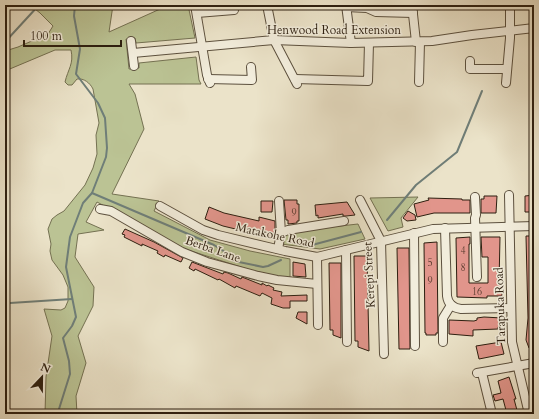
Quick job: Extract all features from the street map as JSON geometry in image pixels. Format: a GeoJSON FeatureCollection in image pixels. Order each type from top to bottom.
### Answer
{"type":"FeatureCollection","features":[{"type":"Feature","properties":{"kind":"street"},"geometry":{"type":"LineString","coordinates":[[267,5],[274,40],[296,82],[368,81],[369,43]]}},
{"type":"Feature","properties":{"kind":"street"},"geometry":{"type":"LineString","coordinates":[[506,83],[510,30],[510,5]]}},
{"type":"Feature","properties":{"kind":"street"},"geometry":{"type":"LineString","coordinates":[[351,43],[346,6],[367,8],[376,12],[413,9],[418,42],[419,82]]}},
{"type":"Feature","properties":{"kind":"street"},"geometry":{"type":"LineString","coordinates":[[234,11],[196,9],[209,81],[252,80],[251,67]]}},
{"type":"Feature","properties":{"kind":"street","name":"Henwood Road Extension"},"geometry":{"type":"LineString","coordinates":[[133,53],[274,40],[351,43],[418,42],[534,28]]}},
{"type":"Feature","properties":{"kind":"street"},"geometry":{"type":"LineString","coordinates":[[131,41],[134,66]]}},
{"type":"Feature","properties":{"kind":"street"},"geometry":{"type":"LineString","coordinates":[[470,61],[470,69],[506,69]]}},
{"type":"Feature","properties":{"kind":"street","name":"Tarapuka Road"},"geometry":{"type":"LineString","coordinates":[[509,195],[512,342],[529,414]]}},
{"type":"Feature","properties":{"kind":"street"},"geometry":{"type":"LineString","coordinates":[[475,197],[478,277]]}},
{"type":"Feature","properties":{"kind":"street","name":"Kerepi Street"},"geometry":{"type":"LineString","coordinates":[[360,200],[381,241],[384,354]]}},
{"type":"Feature","properties":{"kind":"street"},"geometry":{"type":"LineString","coordinates":[[278,249],[281,233],[279,201]]}},
{"type":"Feature","properties":{"kind":"street","name":"Matakohe Road"},"geometry":{"type":"LineString","coordinates":[[160,206],[203,230],[218,235],[317,257],[433,229],[534,226]]}},
{"type":"Feature","properties":{"kind":"street","name":"Berba Lane"},"geometry":{"type":"LineString","coordinates":[[100,209],[111,211],[182,252],[207,262],[264,278],[317,284]]}},
{"type":"Feature","properties":{"kind":"street"},"geometry":{"type":"LineString","coordinates":[[281,233],[288,230],[344,221]]}},
{"type":"Feature","properties":{"kind":"street"},"geometry":{"type":"LineString","coordinates":[[445,228],[447,300],[451,305],[461,309],[511,308]]}},
{"type":"Feature","properties":{"kind":"street"},"geometry":{"type":"LineString","coordinates":[[414,233],[415,346]]}},
{"type":"Feature","properties":{"kind":"street"},"geometry":{"type":"LineString","coordinates":[[346,250],[347,342]]}},
{"type":"Feature","properties":{"kind":"street"},"geometry":{"type":"LineString","coordinates":[[317,257],[318,325]]}},
{"type":"Feature","properties":{"kind":"street"},"geometry":{"type":"LineString","coordinates":[[443,342],[442,318],[451,305]]}},
{"type":"Feature","properties":{"kind":"street"},"geometry":{"type":"LineString","coordinates":[[492,414],[479,373],[534,363]]}},
{"type":"Feature","properties":{"kind":"green space"},"geometry":{"type":"Polygon","coordinates":[[[30,5],[113,5],[109,32],[169,5],[188,5],[195,38],[136,43],[135,38],[126,39],[129,69],[139,68],[139,63],[196,57],[199,80],[201,84],[129,84],[135,94],[144,129],[112,194],[159,201],[154,211],[210,240],[250,251],[290,259],[290,279],[250,270],[185,249],[97,202],[86,222],[104,230],[78,234],[75,257],[94,287],[93,306],[78,336],[86,363],[76,396],[77,414],[45,414],[46,377],[52,336],[44,309],[61,310],[65,308],[68,301],[68,287],[63,275],[52,260],[48,229],[52,219],[64,211],[85,185],[93,168],[97,154],[96,135],[99,123],[93,89],[90,85],[86,81],[80,79],[77,79],[72,85],[68,85],[65,82],[71,63],[71,50],[55,50],[5,71],[5,51],[48,34],[53,26],[30,5]]]}},
{"type":"Feature","properties":{"kind":"green space"},"geometry":{"type":"Polygon","coordinates":[[[418,197],[401,218],[403,227],[388,231],[370,198],[418,197]]]}},
{"type":"Feature","properties":{"kind":"green space"},"geometry":{"type":"Polygon","coordinates":[[[358,224],[365,239],[320,249],[281,244],[284,235],[295,231],[358,224]]]}},
{"type":"Feature","properties":{"kind":"building"},"geometry":{"type":"Polygon","coordinates":[[[534,195],[534,212],[525,212],[525,196],[534,195]]]}},
{"type":"Feature","properties":{"kind":"building"},"geometry":{"type":"Polygon","coordinates":[[[484,196],[497,196],[496,213],[481,213],[481,199],[484,199],[484,196]]]}},
{"type":"Feature","properties":{"kind":"building"},"geometry":{"type":"Polygon","coordinates":[[[428,198],[470,200],[470,213],[434,213],[417,217],[414,204],[429,200],[428,198]]]}},
{"type":"Feature","properties":{"kind":"building"},"geometry":{"type":"Polygon","coordinates":[[[284,200],[297,200],[297,204],[299,204],[299,221],[297,221],[297,223],[288,224],[288,220],[286,220],[284,200]]]}},
{"type":"Feature","properties":{"kind":"building"},"geometry":{"type":"Polygon","coordinates":[[[261,201],[273,201],[272,212],[261,212],[261,201]]]}},
{"type":"Feature","properties":{"kind":"building"},"geometry":{"type":"Polygon","coordinates":[[[347,202],[355,215],[343,216],[343,214],[318,218],[318,215],[316,216],[315,205],[347,202]]]}},
{"type":"Feature","properties":{"kind":"building"},"geometry":{"type":"Polygon","coordinates":[[[209,207],[224,213],[259,221],[259,217],[275,221],[273,238],[223,226],[205,219],[209,207]]]}},
{"type":"Feature","properties":{"kind":"building"},"geometry":{"type":"Polygon","coordinates":[[[408,211],[415,215],[416,220],[407,221],[403,218],[408,211]]]}},
{"type":"Feature","properties":{"kind":"building"},"geometry":{"type":"Polygon","coordinates":[[[125,229],[154,242],[183,258],[181,262],[165,255],[164,257],[157,253],[158,251],[142,244],[142,246],[124,237],[125,235],[122,234],[125,229]]]}},
{"type":"Feature","properties":{"kind":"building"},"geometry":{"type":"Polygon","coordinates":[[[526,236],[534,236],[534,347],[529,348],[526,340],[528,318],[526,236]]]}},
{"type":"Feature","properties":{"kind":"building"},"geometry":{"type":"Polygon","coordinates":[[[470,237],[469,283],[488,283],[488,257],[482,257],[481,237],[500,237],[499,284],[502,284],[502,296],[487,296],[487,298],[457,297],[456,238],[470,237]]]}},
{"type":"Feature","properties":{"kind":"building"},"geometry":{"type":"Polygon","coordinates":[[[437,242],[438,333],[436,333],[436,335],[426,335],[424,243],[437,242]]]}},
{"type":"Feature","properties":{"kind":"building"},"geometry":{"type":"Polygon","coordinates":[[[397,248],[409,248],[410,349],[399,349],[397,248]]]}},
{"type":"Feature","properties":{"kind":"building"},"geometry":{"type":"Polygon","coordinates":[[[354,256],[367,256],[369,351],[358,347],[358,341],[355,341],[354,256]]]}},
{"type":"Feature","properties":{"kind":"building"},"geometry":{"type":"Polygon","coordinates":[[[192,262],[223,274],[224,272],[241,279],[242,277],[262,285],[262,283],[267,286],[268,285],[274,288],[273,290],[282,292],[281,296],[307,295],[307,301],[290,301],[290,308],[283,308],[271,304],[272,298],[262,293],[260,296],[236,286],[235,288],[219,279],[218,280],[195,269],[194,271],[189,268],[192,262]]]}},
{"type":"Feature","properties":{"kind":"building"},"geometry":{"type":"Polygon","coordinates":[[[293,262],[305,264],[306,277],[293,276],[293,262]]]}},
{"type":"Feature","properties":{"kind":"building"},"geometry":{"type":"Polygon","coordinates":[[[329,263],[341,263],[341,338],[333,335],[333,330],[330,330],[329,263]]]}},
{"type":"Feature","properties":{"kind":"building"},"geometry":{"type":"Polygon","coordinates":[[[298,312],[307,312],[307,324],[296,318],[298,312]]]}},
{"type":"Feature","properties":{"kind":"building"},"geometry":{"type":"Polygon","coordinates":[[[477,318],[502,318],[501,327],[498,327],[498,329],[473,330],[473,336],[449,334],[449,320],[474,321],[477,320],[477,318]]]}},
{"type":"Feature","properties":{"kind":"building"},"geometry":{"type":"Polygon","coordinates":[[[501,342],[504,354],[479,359],[476,346],[501,342]]]}},
{"type":"Feature","properties":{"kind":"building"},"geometry":{"type":"Polygon","coordinates":[[[509,377],[516,399],[514,399],[518,414],[507,414],[503,399],[495,401],[493,395],[501,393],[498,381],[509,377]]]}},
{"type":"Feature","properties":{"kind":"waterway"},"geometry":{"type":"LineString","coordinates":[[5,42],[39,5]]}},
{"type":"Feature","properties":{"kind":"waterway"},"geometry":{"type":"LineString","coordinates":[[59,414],[59,409],[70,374],[69,361],[63,338],[72,326],[76,317],[66,267],[70,237],[83,203],[92,193],[106,157],[107,148],[105,118],[98,103],[76,74],[80,49],[74,16],[75,5]]}},
{"type":"Feature","properties":{"kind":"waterway"},"geometry":{"type":"LineString","coordinates":[[387,220],[416,185],[457,152],[482,91]]}},
{"type":"Feature","properties":{"kind":"waterway"},"geometry":{"type":"LineString","coordinates":[[92,193],[214,245],[225,252],[230,259],[234,261],[263,267],[281,260]]}},
{"type":"Feature","properties":{"kind":"waterway"},"geometry":{"type":"LineString","coordinates":[[312,245],[361,232]]}},
{"type":"Feature","properties":{"kind":"waterway"},"geometry":{"type":"LineString","coordinates":[[5,306],[10,303],[72,299]]}}]}
